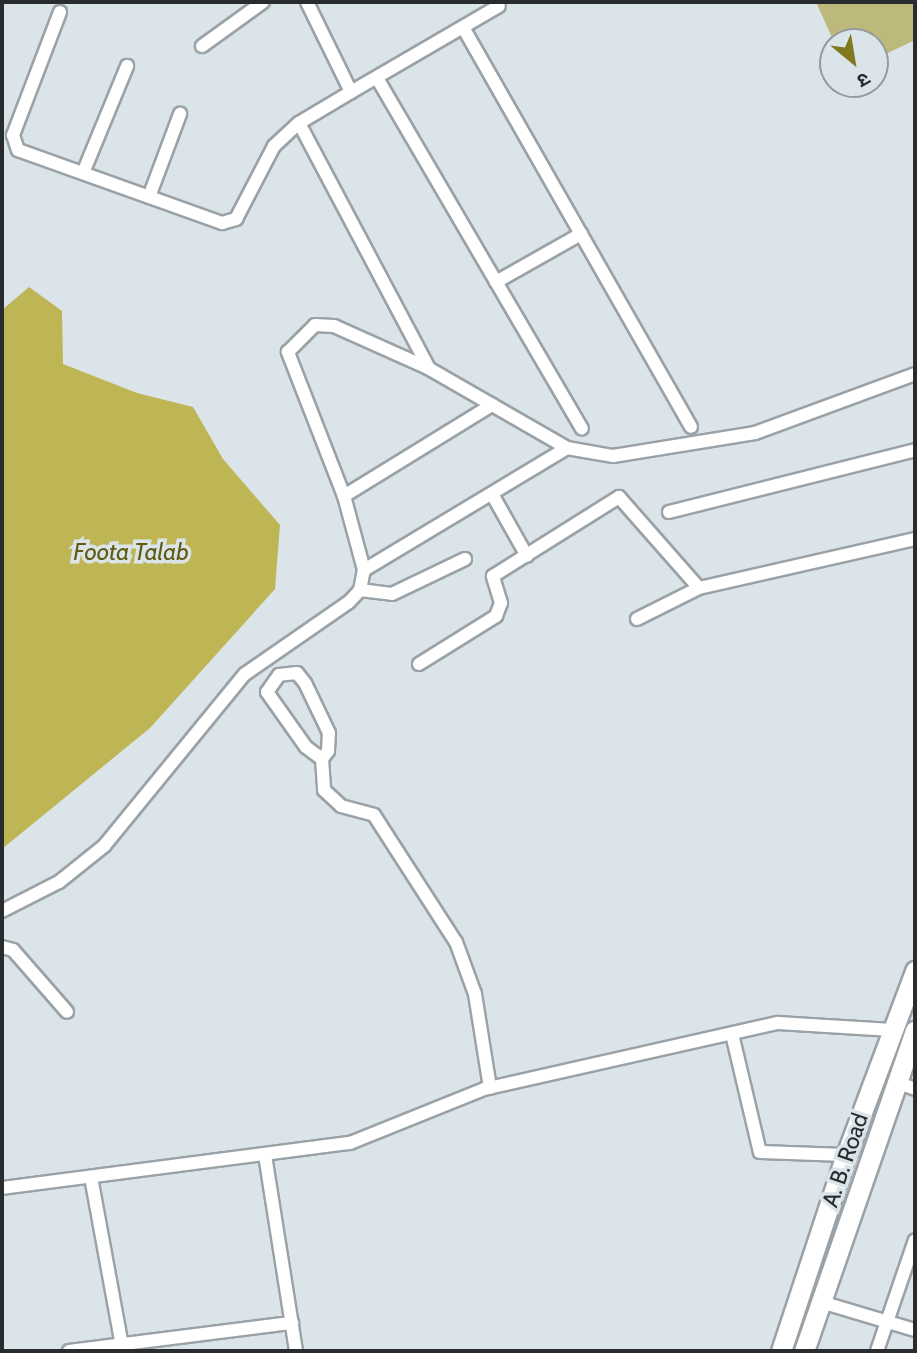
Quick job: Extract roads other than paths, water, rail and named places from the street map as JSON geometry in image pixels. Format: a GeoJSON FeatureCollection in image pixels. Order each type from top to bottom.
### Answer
{"type":"FeatureCollection","features":[{"type":"Feature","properties":{"kind":"main road","name":"A. B. Road"},"geometry":{"type":"LineString","coordinates":[[781,1351],[846,1155],[915,971]]}},
{"type":"Feature","properties":{"kind":"main road","name":"A. B. Road"},"geometry":{"type":"LineString","coordinates":[[804,1351],[915,1031]]}},
{"type":"Feature","properties":{"kind":"street"},"geometry":{"type":"LineString","coordinates":[[202,46],[263,2]]}},
{"type":"Feature","properties":{"kind":"street"},"geometry":{"type":"LineString","coordinates":[[307,2],[351,92]]}},
{"type":"Feature","properties":{"kind":"street"},"geometry":{"type":"LineString","coordinates":[[60,12],[13,143],[18,150],[222,223],[236,219],[274,146],[299,123],[464,29],[499,6]]}},
{"type":"Feature","properties":{"kind":"street"},"geometry":{"type":"LineString","coordinates":[[464,29],[691,427]]}},
{"type":"Feature","properties":{"kind":"street"},"geometry":{"type":"LineString","coordinates":[[83,173],[127,66]]}},
{"type":"Feature","properties":{"kind":"street"},"geometry":{"type":"LineString","coordinates":[[377,78],[582,429]]}},
{"type":"Feature","properties":{"kind":"street"},"geometry":{"type":"LineString","coordinates":[[149,197],[180,114]]}},
{"type":"Feature","properties":{"kind":"street"},"geometry":{"type":"LineString","coordinates":[[299,123],[428,368]]}},
{"type":"Feature","properties":{"kind":"street"},"geometry":{"type":"LineString","coordinates":[[496,282],[581,234]]}},
{"type":"Feature","properties":{"kind":"street"},"geometry":{"type":"LineString","coordinates":[[2,911],[59,882],[88,860],[130,817],[245,674],[349,602],[360,590],[364,570],[344,496],[288,352],[297,338],[315,325],[334,326],[428,368],[567,448],[613,456],[755,433],[915,374]]}},
{"type":"Feature","properties":{"kind":"street"},"geometry":{"type":"LineString","coordinates":[[344,496],[492,405]]}},
{"type":"Feature","properties":{"kind":"street"},"geometry":{"type":"LineString","coordinates":[[364,570],[567,448]]}},
{"type":"Feature","properties":{"kind":"street"},"geometry":{"type":"LineString","coordinates":[[669,512],[915,450]]}},
{"type":"Feature","properties":{"kind":"street"},"geometry":{"type":"LineString","coordinates":[[492,494],[527,556]]}},
{"type":"Feature","properties":{"kind":"street"},"geometry":{"type":"LineString","coordinates":[[419,664],[496,615],[501,603],[493,576],[619,497],[699,588]]}},
{"type":"Feature","properties":{"kind":"street"},"geometry":{"type":"LineString","coordinates":[[637,618],[699,588],[915,539]]}},
{"type":"Feature","properties":{"kind":"street"},"geometry":{"type":"LineString","coordinates":[[360,590],[392,594],[465,559]]}},
{"type":"Feature","properties":{"kind":"street"},"geometry":{"type":"LineString","coordinates":[[322,760],[306,747],[270,700],[269,683],[279,675],[297,673],[305,683],[329,733],[328,751],[322,760],[324,790],[331,799],[374,815],[456,942],[475,994],[490,1088]]}},
{"type":"Feature","properties":{"kind":"street"},"geometry":{"type":"LineString","coordinates":[[2,947],[13,950],[66,1013]]}},
{"type":"Feature","properties":{"kind":"street"},"geometry":{"type":"LineString","coordinates":[[2,1188],[350,1143],[490,1088],[778,1023],[892,1030]]}},
{"type":"Feature","properties":{"kind":"street"},"geometry":{"type":"LineString","coordinates":[[732,1034],[760,1152],[846,1155]]}},
{"type":"Feature","properties":{"kind":"street"},"geometry":{"type":"LineString","coordinates":[[896,1082],[915,1089]]}},
{"type":"Feature","properties":{"kind":"street"},"geometry":{"type":"LineString","coordinates":[[265,1155],[296,1351]]}},
{"type":"Feature","properties":{"kind":"street"},"geometry":{"type":"LineString","coordinates":[[91,1177],[122,1348]]}},
{"type":"Feature","properties":{"kind":"street"},"geometry":{"type":"LineString","coordinates":[[877,1351],[915,1240]]}},
{"type":"Feature","properties":{"kind":"street"},"geometry":{"type":"LineString","coordinates":[[821,1302],[915,1330]]}},
{"type":"Feature","properties":{"kind":"street"},"geometry":{"type":"LineString","coordinates":[[69,1351],[122,1348],[292,1323]]}},
{"type":"Feature","properties":{"kind":"water","name":"Foota Talab"},"geometry":{"type":"Polygon","coordinates":[[[29,287],[62,311],[63,364],[137,393],[193,407],[223,459],[280,525],[275,589],[150,728],[2,849],[2,310],[29,287]]]}}]}
